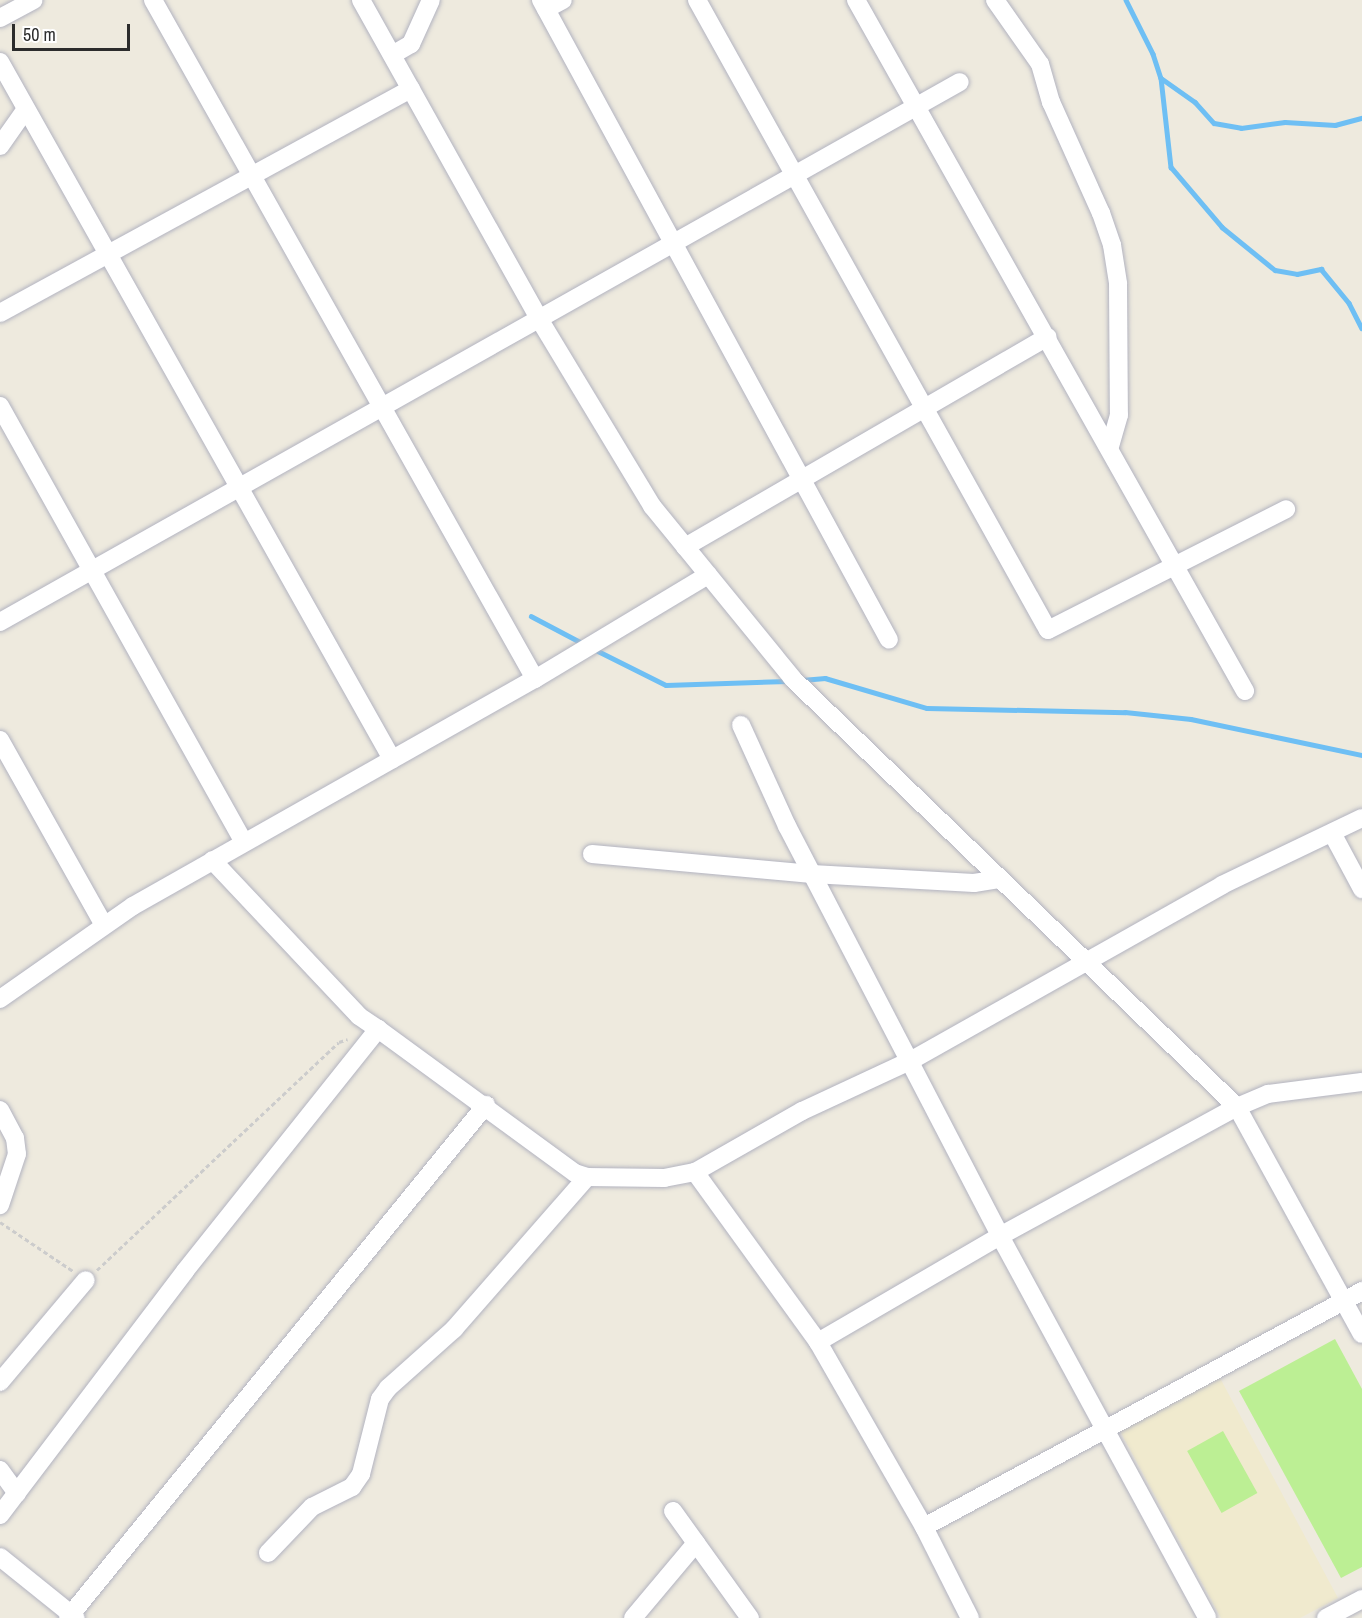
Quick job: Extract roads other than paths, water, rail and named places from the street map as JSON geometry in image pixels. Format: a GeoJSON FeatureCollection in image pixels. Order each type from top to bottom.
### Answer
{"type":"FeatureCollection","features":[{"type":"Feature","properties":{"kind":"street"},"geometry":{"type":"LineString","coordinates":[[0,18],[34,0]]}},
{"type":"Feature","properties":{"kind":"street"},"geometry":{"type":"LineString","coordinates":[[153,0],[535,679]]}},
{"type":"Feature","properties":{"kind":"street"},"geometry":{"type":"LineString","coordinates":[[361,0],[538,316],[639,489],[793,679],[1237,1107],[1362,1334]]}},
{"type":"Feature","properties":{"kind":"street"},"geometry":{"type":"LineString","coordinates":[[392,55],[411,44],[431,0]]}},
{"type":"Feature","properties":{"kind":"street"},"geometry":{"type":"LineString","coordinates":[[563,0],[544,4],[889,640]]}},
{"type":"Feature","properties":{"kind":"street"},"geometry":{"type":"LineString","coordinates":[[697,0],[1048,630],[1286,509]]}},
{"type":"Feature","properties":{"kind":"street"},"geometry":{"type":"LineString","coordinates":[[856,0],[918,105],[1245,691]]}},
{"type":"Feature","properties":{"kind":"street"},"geometry":{"type":"LineString","coordinates":[[995,0],[1040,63],[1051,102],[1101,213],[1112,245],[1118,284],[1119,415],[1109,449]]}},
{"type":"Feature","properties":{"kind":"street"},"geometry":{"type":"LineString","coordinates":[[0,62],[238,489],[392,759]]}},
{"type":"Feature","properties":{"kind":"street"},"geometry":{"type":"LineString","coordinates":[[0,622],[238,489],[538,316],[960,82]]}},
{"type":"Feature","properties":{"kind":"street"},"geometry":{"type":"LineString","coordinates":[[0,313],[411,88]]}},
{"type":"Feature","properties":{"kind":"street"},"geometry":{"type":"LineString","coordinates":[[0,146],[26,109]]}},
{"type":"Feature","properties":{"kind":"street"},"geometry":{"type":"LineString","coordinates":[[685,547],[1047,337]]}},
{"type":"Feature","properties":{"kind":"street"},"geometry":{"type":"LineString","coordinates":[[0,406],[244,842]]}},
{"type":"Feature","properties":{"kind":"street"},"geometry":{"type":"LineString","coordinates":[[0,999],[104,925],[212,860],[535,679],[708,575]]}},
{"type":"Feature","properties":{"kind":"street"},"geometry":{"type":"LineString","coordinates":[[741,725],[812,874],[912,1060],[1000,1236],[1107,1428],[1207,1618]]}},
{"type":"Feature","properties":{"kind":"street"},"geometry":{"type":"LineString","coordinates":[[0,740],[104,925]]}},
{"type":"Feature","properties":{"kind":"street"},"geometry":{"type":"LineString","coordinates":[[212,860],[360,1016],[486,1105],[575,1173],[587,1178],[664,1179],[695,1172],[802,1111],[912,1060],[1222,885],[1362,818]]}},
{"type":"Feature","properties":{"kind":"street"},"geometry":{"type":"LineString","coordinates":[[1332,833],[1362,889]]}},
{"type":"Feature","properties":{"kind":"street"},"geometry":{"type":"LineString","coordinates":[[592,854],[812,874],[974,883],[999,879]]}},
{"type":"Feature","properties":{"kind":"street"},"geometry":{"type":"LineString","coordinates":[[0,1515],[185,1271],[378,1029]]}},
{"type":"Feature","properties":{"kind":"street"},"geometry":{"type":"LineString","coordinates":[[818,1342],[1000,1236],[1237,1107],[1268,1094],[1362,1082]]}},
{"type":"Feature","properties":{"kind":"street"},"geometry":{"type":"LineString","coordinates":[[0,1557],[72,1617],[486,1105]]}},
{"type":"Feature","properties":{"kind":"street"},"geometry":{"type":"LineString","coordinates":[[0,1110],[15,1138],[17,1154],[0,1205]]}},
{"type":"Feature","properties":{"kind":"street"},"geometry":{"type":"LineString","coordinates":[[695,1172],[818,1342],[924,1527],[970,1618]]}},
{"type":"Feature","properties":{"kind":"street"},"geometry":{"type":"LineString","coordinates":[[268,1553],[312,1507],[352,1487],[361,1474],[380,1399],[388,1388],[454,1329],[587,1178]]}},
{"type":"Feature","properties":{"kind":"street"},"geometry":{"type":"LineString","coordinates":[[0,1382],[86,1280]]}},
{"type":"Feature","properties":{"kind":"street"},"geometry":{"type":"LineString","coordinates":[[924,1527],[1362,1291]]}},
{"type":"Feature","properties":{"kind":"street"},"geometry":{"type":"LineString","coordinates":[[0,1470],[17,1493]]}},
{"type":"Feature","properties":{"kind":"street"},"geometry":{"type":"LineString","coordinates":[[673,1511],[750,1618]]}},
{"type":"Feature","properties":{"kind":"street"},"geometry":{"type":"LineString","coordinates":[[633,1618],[696,1543]]}},
{"type":"Feature","properties":{"kind":"street"},"geometry":{"type":"LineString","coordinates":[[1326,1618],[1362,1599]]}},
{"type":"Feature","properties":{"kind":"waterway"},"geometry":{"type":"LineString","coordinates":[[1126,0],[1153,54],[1161,78],[1171,167],[1222,227],[1275,270],[1297,274],[1321,269],[1349,303],[1362,328]]}},
{"type":"Feature","properties":{"kind":"waterway"},"geometry":{"type":"LineString","coordinates":[[1161,78],[1195,102],[1214,123],[1241,128],[1285,122],[1335,125],[1362,118]]}},
{"type":"Feature","properties":{"kind":"waterway"},"geometry":{"type":"LineString","coordinates":[[531,616],[584,644]]}},
{"type":"Feature","properties":{"kind":"waterway"},"geometry":{"type":"LineString","coordinates":[[594,649],[666,685],[787,681]]}},
{"type":"Feature","properties":{"kind":"waterway"},"geometry":{"type":"LineString","coordinates":[[802,680],[825,678],[927,708],[1125,712],[1191,719],[1362,755]]}}]}
